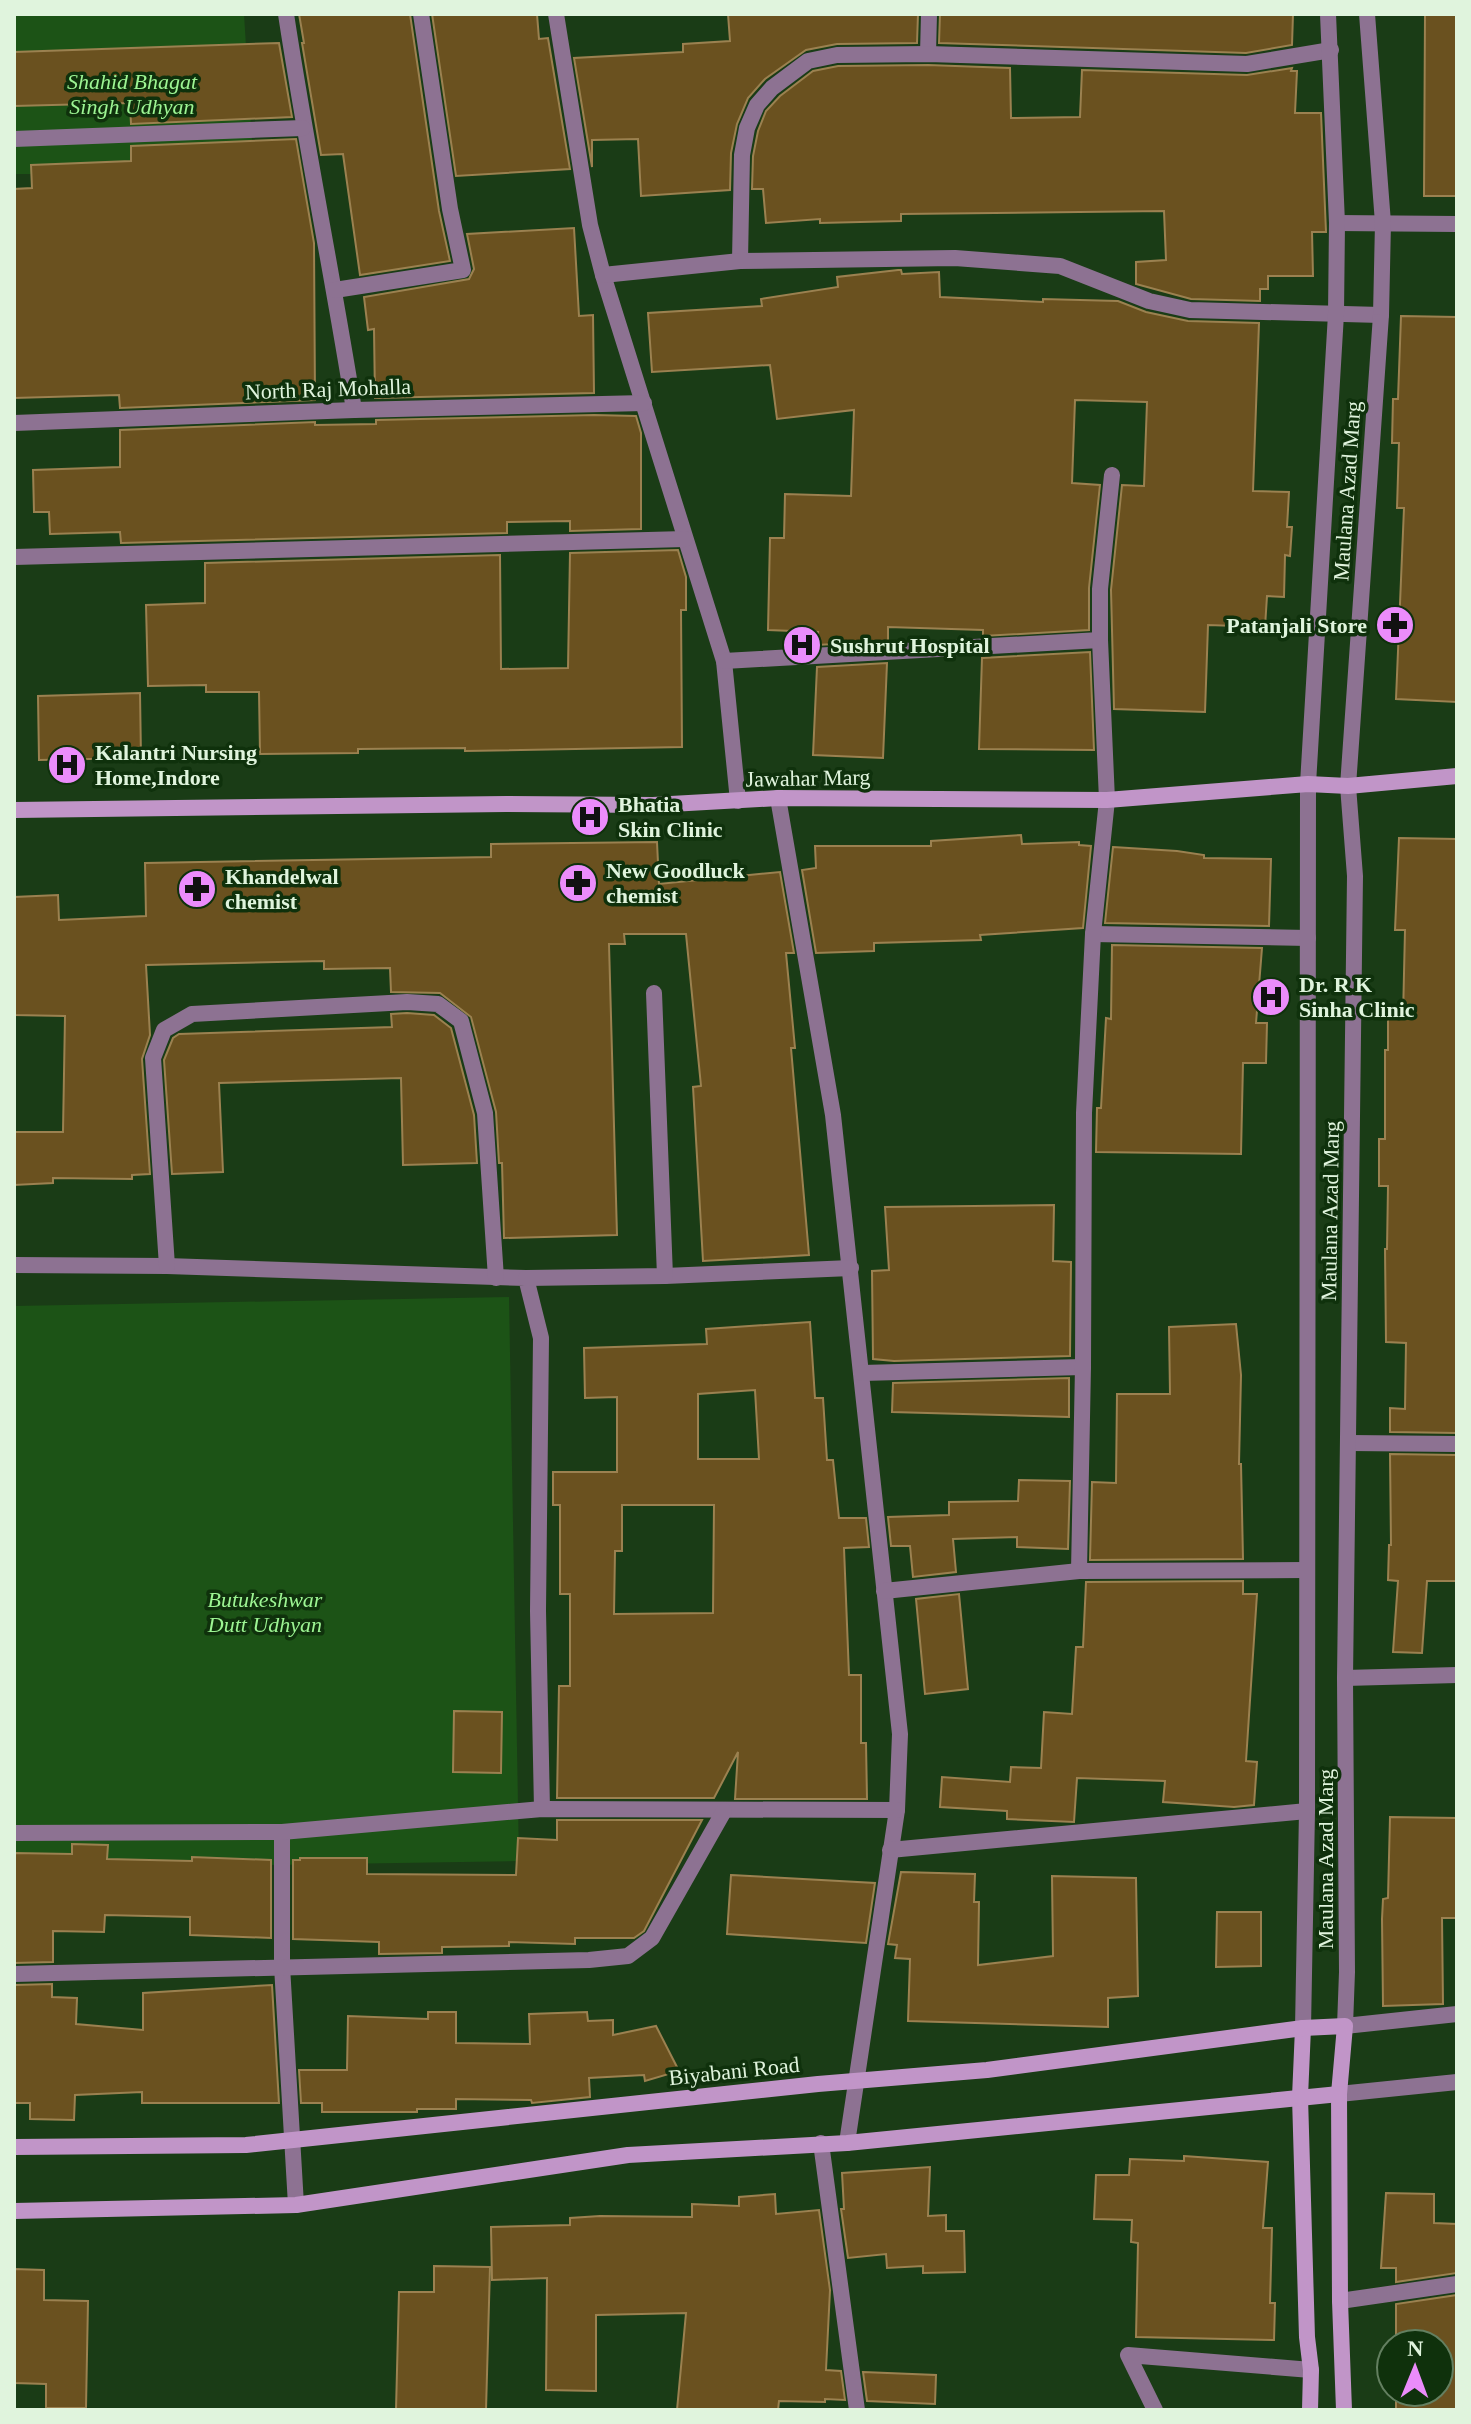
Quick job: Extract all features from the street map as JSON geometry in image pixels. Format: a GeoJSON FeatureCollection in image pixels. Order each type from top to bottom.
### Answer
{"type":"FeatureCollection","features":[{"type":"Feature","properties":{"kind":"main road","name":"Jawahar Marg"},"geometry":{"type":"LineString","coordinates":[[14,810],[653,805],[778,798],[1107,800],[1308,784],[1348,786],[1457,776]]}},
{"type":"Feature","properties":{"kind":"main road","name":"Biyabani Road"},"geometry":{"type":"LineString","coordinates":[[14,2147],[246,2145],[987,2070],[1303,2028],[1345,2026]]}},
{"type":"Feature","properties":{"kind":"main road","name":"Maulana Azad Marg"},"geometry":{"type":"LineString","coordinates":[[1344,2410],[1339,2094],[1345,2026]]}},
{"type":"Feature","properties":{"kind":"main road","name":"Maulana Azad Marg"},"geometry":{"type":"LineString","coordinates":[[1303,2028],[1300,2097],[1310,2410]]}},
{"type":"Feature","properties":{"kind":"main road"},"geometry":{"type":"LineString","coordinates":[[14,2211],[296,2205],[628,2155],[847,2143],[1339,2094]]}},
{"type":"Feature","properties":{"kind":"street"},"geometry":{"type":"LineString","coordinates":[[286,14],[303,128],[335,290],[354,410]]}},
{"type":"Feature","properties":{"kind":"street"},"geometry":{"type":"LineString","coordinates":[[335,290],[463,270],[450,209],[421,14]]}},
{"type":"Feature","properties":{"kind":"street"},"geometry":{"type":"LineString","coordinates":[[556,14],[590,225],[724,661],[738,801]]}},
{"type":"Feature","properties":{"kind":"street"},"geometry":{"type":"LineString","coordinates":[[928,54],[929,14]]}},
{"type":"Feature","properties":{"kind":"street","name":"Maulana Azad Marg"},"geometry":{"type":"LineString","coordinates":[[1303,2028],[1307,1811],[1308,784],[1336,314],[1337,223],[1328,14]]}},
{"type":"Feature","properties":{"kind":"street","name":"Maulana Azad Marg"},"geometry":{"type":"LineString","coordinates":[[1345,2026],[1345,1678],[1355,876],[1348,786],[1381,315],[1383,223],[1367,14]]}},
{"type":"Feature","properties":{"kind":"street"},"geometry":{"type":"LineString","coordinates":[[740,261],[742,155],[747,128],[757,105],[772,88],[808,61],[837,55],[928,54],[1247,64],[1331,50]]}},
{"type":"Feature","properties":{"kind":"street"},"geometry":{"type":"LineString","coordinates":[[14,139],[303,128]]}},
{"type":"Feature","properties":{"kind":"street"},"geometry":{"type":"LineString","coordinates":[[1337,223],[1457,224]]}},
{"type":"Feature","properties":{"kind":"street"},"geometry":{"type":"LineString","coordinates":[[603,275],[740,261],[955,258],[1060,266],[1149,301],[1190,310],[1381,315]]}},
{"type":"Feature","properties":{"kind":"street","name":"North Raj Mohalla"},"geometry":{"type":"LineString","coordinates":[[14,423],[644,403]]}},
{"type":"Feature","properties":{"kind":"street"},"geometry":{"type":"LineString","coordinates":[[1079,1571],[1084,1113],[1093,934],[1107,800],[1100,589],[1112,475]]}},
{"type":"Feature","properties":{"kind":"street"},"geometry":{"type":"LineString","coordinates":[[14,557],[685,539]]}},
{"type":"Feature","properties":{"kind":"street"},"geometry":{"type":"LineString","coordinates":[[724,661],[1100,640]]}},
{"type":"Feature","properties":{"kind":"street"},"geometry":{"type":"LineString","coordinates":[[778,798],[833,1115],[900,1734],[897,1810],[847,2143]]}},
{"type":"Feature","properties":{"kind":"street"},"geometry":{"type":"LineString","coordinates":[[1093,934],[1308,938]]}},
{"type":"Feature","properties":{"kind":"street"},"geometry":{"type":"LineString","coordinates":[[654,993],[665,1276]]}},
{"type":"Feature","properties":{"kind":"street"},"geometry":{"type":"LineString","coordinates":[[167,1266],[153,1058],[164,1030],[192,1014],[407,1002],[438,1004],[461,1021],[485,1113],[496,1278]]}},
{"type":"Feature","properties":{"kind":"street"},"geometry":{"type":"LineString","coordinates":[[14,1265],[167,1266],[496,1278],[665,1276],[851,1268]]}},
{"type":"Feature","properties":{"kind":"street"},"geometry":{"type":"LineString","coordinates":[[526,1278],[541,1338],[538,1611],[542,1809]]}},
{"type":"Feature","properties":{"kind":"street"},"geometry":{"type":"LineString","coordinates":[[862,1373],[1083,1367]]}},
{"type":"Feature","properties":{"kind":"street"},"geometry":{"type":"LineString","coordinates":[[1350,1443],[1457,1444]]}},
{"type":"Feature","properties":{"kind":"street"},"geometry":{"type":"LineString","coordinates":[[884,1591],[1079,1571],[1306,1570]]}},
{"type":"Feature","properties":{"kind":"street"},"geometry":{"type":"LineString","coordinates":[[1345,1678],[1457,1675]]}},
{"type":"Feature","properties":{"kind":"street"},"geometry":{"type":"LineString","coordinates":[[14,1833],[282,1832],[542,1809],[897,1810]]}},
{"type":"Feature","properties":{"kind":"street"},"geometry":{"type":"LineString","coordinates":[[14,1974],[589,1960],[628,1956],[652,1938],[724,1811]]}},
{"type":"Feature","properties":{"kind":"street"},"geometry":{"type":"LineString","coordinates":[[890,1850],[1307,1811]]}},
{"type":"Feature","properties":{"kind":"street"},"geometry":{"type":"LineString","coordinates":[[282,1832],[282,1966],[296,2205]]}},
{"type":"Feature","properties":{"kind":"street","name":"Biyabani Road"},"geometry":{"type":"LineString","coordinates":[[1345,2026],[1457,2014]]}},
{"type":"Feature","properties":{"kind":"street"},"geometry":{"type":"LineString","coordinates":[[1339,2094],[1457,2082]]}},
{"type":"Feature","properties":{"kind":"street"},"geometry":{"type":"LineString","coordinates":[[821,2143],[857,2410]]}},
{"type":"Feature","properties":{"kind":"street"},"geometry":{"type":"LineString","coordinates":[[1340,2301],[1457,2284]]}},
{"type":"Feature","properties":{"kind":"street"},"geometry":{"type":"LineString","coordinates":[[1155,2410],[1128,2355],[1311,2370]]}},
{"type":"Feature","properties":{"kind":"green space","name":"Shahid Bhagat Singh Udhyan"},"geometry":{"type":"Polygon","coordinates":[[[14,14],[244,14],[254,174],[14,174],[14,14]]]}},
{"type":"Feature","properties":{"kind":"green space","name":"Butukeshwar Dutt Udhyan"},"geometry":{"type":"Polygon","coordinates":[[[509,1297],[519,1861],[14,1869],[14,1306],[509,1297]]]}},
{"type":"Feature","properties":{"kind":"building"},"geometry":{"type":"Polygon","coordinates":[[[299,14],[410,14],[439,211],[450,261],[360,275],[343,154],[321,155],[299,14]]]}},
{"type":"Feature","properties":{"kind":"building"},"geometry":{"type":"Polygon","coordinates":[[[432,14],[537,14],[539,39],[548,38],[570,169],[456,176],[432,14]]]}},
{"type":"Feature","properties":{"kind":"building"},"geometry":{"type":"Polygon","coordinates":[[[728,14],[918,14],[917,43],[837,44],[806,50],[765,79],[748,98],[737,124],[731,153],[730,190],[641,196],[638,139],[592,140],[592,167],[574,58],[683,52],[683,44],[730,41],[728,14]]]}},
{"type":"Feature","properties":{"kind":"building"},"geometry":{"type":"Polygon","coordinates":[[[940,14],[1293,14],[1292,45],[1246,53],[939,43],[940,14]]]}},
{"type":"Feature","properties":{"kind":"building"},"geometry":{"type":"Polygon","coordinates":[[[1425,14],[1457,14],[1457,196],[1424,196],[1425,14]]]}},
{"type":"Feature","properties":{"kind":"building"},"geometry":{"type":"Polygon","coordinates":[[[279,43],[292,117],[131,124],[130,103],[14,106],[14,52],[279,43]]]}},
{"type":"Feature","properties":{"kind":"building"},"geometry":{"type":"Polygon","coordinates":[[[838,66],[1010,68],[1011,118],[1080,117],[1082,70],[1247,75],[1292,68],[1291,71],[1297,71],[1295,113],[1321,113],[1326,232],[1312,232],[1313,276],[1268,276],[1268,289],[1260,289],[1260,301],[1191,299],[1136,284],[1136,262],[1166,260],[1164,211],[901,214],[901,221],[820,223],[820,219],[766,223],[763,189],[752,189],[753,156],[766,111],[780,96],[813,71],[838,66]]]}},
{"type":"Feature","properties":{"kind":"building"},"geometry":{"type":"Polygon","coordinates":[[[296,139],[314,243],[315,400],[120,408],[119,395],[14,398],[14,189],[32,188],[31,165],[131,161],[131,146],[296,139]]]}},
{"type":"Feature","properties":{"kind":"building"},"geometry":{"type":"Polygon","coordinates":[[[574,228],[579,316],[593,315],[594,393],[375,398],[374,329],[368,330],[364,297],[469,279],[474,269],[467,234],[574,228]]]}},
{"type":"Feature","properties":{"kind":"building"},"geometry":{"type":"Polygon","coordinates":[[[901,270],[902,274],[939,272],[940,297],[1043,302],[1043,299],[1118,301],[1146,312],[1188,321],[1259,323],[1253,491],[1289,492],[1287,527],[1292,527],[1290,556],[1285,555],[1284,597],[1267,596],[1265,627],[1208,625],[1205,712],[1114,709],[1111,590],[1122,485],[1144,486],[1147,402],[1075,400],[1072,483],[1100,485],[1089,588],[1089,630],[983,636],[983,630],[888,627],[888,641],[817,645],[818,632],[768,630],[770,538],[784,538],[785,494],[851,496],[854,410],[777,419],[770,365],[652,372],[648,313],[762,306],[761,299],[838,287],[837,277],[901,270]]]}},
{"type":"Feature","properties":{"kind":"building"},"geometry":{"type":"Polygon","coordinates":[[[1401,316],[1457,317],[1457,702],[1396,699],[1404,508],[1397,508],[1399,443],[1392,443],[1393,399],[1398,399],[1401,316]]]}},
{"type":"Feature","properties":{"kind":"building"},"geometry":{"type":"Polygon","coordinates":[[[636,416],[641,433],[641,529],[570,531],[570,521],[507,522],[507,533],[121,543],[120,532],[50,534],[49,512],[34,512],[33,470],[120,467],[120,430],[636,416]]]}},
{"type":"Feature","properties":{"kind":"building"},"geometry":{"type":"Polygon","coordinates":[[[678,550],[686,577],[686,610],[681,610],[682,747],[465,751],[465,748],[358,749],[358,753],[260,754],[259,692],[206,692],[206,685],[148,686],[146,605],[205,603],[205,563],[500,555],[501,669],[568,668],[570,553],[678,550]]]}},
{"type":"Feature","properties":{"kind":"building"},"geometry":{"type":"Polygon","coordinates":[[[1090,652],[1094,750],[979,749],[982,658],[1090,652]]]}},
{"type":"Feature","properties":{"kind":"building"},"geometry":{"type":"Polygon","coordinates":[[[887,663],[883,758],[813,755],[817,667],[887,663]]]}},
{"type":"Feature","properties":{"kind":"building"},"geometry":{"type":"Polygon","coordinates":[[[140,693],[141,758],[39,760],[38,696],[140,693]]]}},
{"type":"Feature","properties":{"kind":"building"},"geometry":{"type":"Polygon","coordinates":[[[1021,835],[1022,844],[1079,842],[1079,845],[1091,846],[1083,928],[980,935],[981,940],[874,943],[874,951],[816,953],[802,870],[816,868],[815,846],[931,846],[931,841],[1021,835]]]}},
{"type":"Feature","properties":{"kind":"building"},"geometry":{"type":"Polygon","coordinates":[[[1399,838],[1457,839],[1457,1433],[1390,1432],[1390,1408],[1405,1409],[1406,1343],[1386,1342],[1388,1186],[1379,1186],[1379,1139],[1385,1139],[1388,1017],[1403,1017],[1405,930],[1395,930],[1399,838]]]}},
{"type":"Feature","properties":{"kind":"building"},"geometry":{"type":"Polygon","coordinates":[[[657,842],[659,884],[780,872],[794,953],[786,953],[809,1255],[703,1261],[693,1087],[701,1086],[686,934],[624,934],[625,944],[609,944],[617,1235],[504,1238],[502,1163],[499,1163],[496,1112],[471,1017],[440,993],[391,992],[390,968],[324,969],[324,961],[146,965],[150,1035],[142,1059],[150,1174],[132,1175],[132,1179],[53,1178],[53,1183],[14,1185],[14,1132],[63,1132],[65,1016],[14,1015],[14,897],[58,895],[59,920],[146,916],[145,863],[491,857],[491,844],[657,842]]]}},
{"type":"Feature","properties":{"kind":"building"},"geometry":{"type":"Polygon","coordinates":[[[1113,847],[1177,851],[1204,855],[1204,858],[1271,859],[1269,926],[1105,923],[1113,847]]]}},
{"type":"Feature","properties":{"kind":"building"},"geometry":{"type":"Polygon","coordinates":[[[1112,945],[1262,948],[1256,1023],[1267,1023],[1266,1063],[1243,1063],[1241,1154],[1096,1152],[1106,1018],[1111,1019],[1112,945]]]}},
{"type":"Feature","properties":{"kind":"building"},"geometry":{"type":"Polygon","coordinates":[[[391,1014],[434,1015],[451,1028],[474,1115],[477,1163],[403,1165],[401,1078],[219,1083],[223,1172],[172,1174],[164,1060],[173,1038],[179,1034],[392,1027],[391,1014]]]}},
{"type":"Feature","properties":{"kind":"building"},"geometry":{"type":"Polygon","coordinates":[[[1054,1205],[1053,1261],[1071,1262],[1070,1356],[873,1359],[872,1271],[889,1270],[885,1207],[1054,1205]]]}},
{"type":"Feature","properties":{"kind":"building"},"geometry":{"type":"Polygon","coordinates":[[[810,1322],[815,1398],[823,1398],[827,1460],[833,1460],[839,1518],[866,1518],[869,1547],[844,1548],[849,1675],[861,1675],[861,1743],[866,1743],[867,1799],[735,1799],[738,1752],[714,1798],[557,1798],[559,1686],[570,1686],[570,1594],[560,1594],[560,1505],[553,1505],[553,1472],[617,1472],[617,1397],[585,1398],[584,1348],[707,1344],[706,1329],[810,1322]],[[755,1390],[698,1394],[698,1459],[759,1459],[755,1390]],[[622,1505],[622,1551],[615,1551],[614,1614],[713,1613],[714,1505],[622,1505]]]}},
{"type":"Feature","properties":{"kind":"building"},"geometry":{"type":"Polygon","coordinates":[[[1236,1324],[1241,1375],[1239,1464],[1243,1559],[1090,1560],[1092,1482],[1116,1483],[1117,1394],[1170,1394],[1169,1327],[1236,1324]]]}},
{"type":"Feature","properties":{"kind":"building"},"geometry":{"type":"Polygon","coordinates":[[[1069,1378],[1069,1417],[892,1412],[893,1383],[1069,1378]]]}},
{"type":"Feature","properties":{"kind":"building"},"geometry":{"type":"Polygon","coordinates":[[[1390,1454],[1457,1455],[1457,1581],[1427,1581],[1422,1653],[1393,1652],[1398,1581],[1388,1580],[1391,1545],[1390,1454]]]}},
{"type":"Feature","properties":{"kind":"building"},"geometry":{"type":"Polygon","coordinates":[[[1019,1480],[1070,1481],[1068,1549],[1017,1547],[1017,1537],[953,1539],[956,1572],[913,1577],[910,1546],[891,1546],[888,1517],[949,1515],[949,1502],[1018,1501],[1019,1480]]]}},
{"type":"Feature","properties":{"kind":"building"},"geometry":{"type":"Polygon","coordinates":[[[1243,1581],[1243,1594],[1257,1594],[1246,1761],[1257,1762],[1254,1805],[1234,1807],[1163,1802],[1165,1781],[1077,1778],[1074,1822],[1007,1819],[1007,1811],[940,1807],[942,1777],[1010,1782],[1011,1767],[1041,1768],[1044,1712],[1072,1714],[1076,1647],[1083,1647],[1086,1582],[1243,1581]]]}},
{"type":"Feature","properties":{"kind":"building"},"geometry":{"type":"Polygon","coordinates":[[[959,1594],[968,1689],[925,1694],[916,1599],[959,1594]]]}},
{"type":"Feature","properties":{"kind":"building"},"geometry":{"type":"Polygon","coordinates":[[[454,1711],[502,1712],[501,1773],[453,1772],[454,1711]]]}},
{"type":"Feature","properties":{"kind":"building"},"geometry":{"type":"Polygon","coordinates":[[[1390,1817],[1457,1818],[1457,1918],[1442,1918],[1443,2004],[1383,2006],[1382,1919],[1383,1899],[1388,1898],[1390,1817]]]}},
{"type":"Feature","properties":{"kind":"building"},"geometry":{"type":"Polygon","coordinates":[[[557,1820],[702,1820],[644,1931],[634,1938],[575,1938],[575,1944],[509,1942],[509,1946],[442,1947],[442,1953],[379,1954],[379,1942],[293,1939],[293,1860],[367,1858],[367,1874],[516,1875],[518,1838],[557,1840],[557,1820]]]}},
{"type":"Feature","properties":{"kind":"building"},"geometry":{"type":"Polygon","coordinates":[[[72,1844],[108,1845],[107,1859],[192,1861],[192,1857],[271,1860],[271,1938],[190,1935],[190,1917],[105,1915],[104,1932],[53,1931],[53,1962],[14,1963],[14,1853],[72,1854],[72,1844]]]}},
{"type":"Feature","properties":{"kind":"building"},"geometry":{"type":"Polygon","coordinates":[[[901,1872],[975,1874],[974,1902],[979,1902],[978,1965],[1053,1956],[1052,1876],[1136,1878],[1138,1996],[1108,1998],[1108,2027],[908,2021],[910,1959],[895,1958],[897,1945],[888,1944],[901,1872]]]}},
{"type":"Feature","properties":{"kind":"building"},"geometry":{"type":"Polygon","coordinates":[[[731,1875],[875,1883],[866,1943],[727,1934],[731,1875]]]}},
{"type":"Feature","properties":{"kind":"building"},"geometry":{"type":"Polygon","coordinates":[[[1217,1912],[1261,1912],[1261,1966],[1216,1967],[1217,1912]]]}},
{"type":"Feature","properties":{"kind":"building"},"geometry":{"type":"Polygon","coordinates":[[[52,1984],[52,1997],[77,1998],[76,2024],[143,2030],[143,1993],[272,1985],[279,2103],[142,2103],[142,2092],[75,2095],[74,2120],[30,2119],[30,2103],[14,2103],[14,1985],[52,1984]]]}},
{"type":"Feature","properties":{"kind":"building"},"geometry":{"type":"Polygon","coordinates":[[[428,2012],[456,2012],[456,2043],[530,2044],[529,2014],[587,2012],[588,2021],[613,2020],[613,2035],[656,2026],[679,2071],[645,2081],[644,2075],[589,2078],[590,2097],[532,2103],[531,2100],[456,2099],[456,2109],[322,2112],[322,2103],[301,2103],[299,2070],[347,2070],[348,2016],[428,2019],[428,2012]]]}},
{"type":"Feature","properties":{"kind":"building"},"geometry":{"type":"Polygon","coordinates":[[[1184,2156],[1268,2162],[1263,2228],[1272,2228],[1270,2303],[1275,2303],[1274,2340],[1136,2337],[1138,2243],[1131,2242],[1132,2220],[1094,2219],[1096,2175],[1129,2175],[1130,2159],[1184,2161],[1184,2156]]]}},
{"type":"Feature","properties":{"kind":"building"},"geometry":{"type":"Polygon","coordinates":[[[930,2167],[928,2216],[946,2215],[946,2231],[964,2231],[965,2272],[923,2273],[923,2266],[887,2268],[886,2254],[848,2258],[841,2209],[844,2209],[842,2173],[930,2167]]]}},
{"type":"Feature","properties":{"kind":"building"},"geometry":{"type":"Polygon","coordinates":[[[1386,2193],[1434,2194],[1434,2223],[1457,2224],[1457,2273],[1396,2282],[1396,2268],[1381,2268],[1386,2193]]]}},
{"type":"Feature","properties":{"kind":"building"},"geometry":{"type":"Polygon","coordinates":[[[775,2194],[776,2214],[819,2210],[830,2290],[826,2370],[841,2371],[845,2400],[779,2401],[778,2410],[677,2410],[686,2313],[596,2315],[596,2391],[546,2390],[547,2278],[492,2280],[491,2227],[570,2225],[570,2218],[600,2216],[692,2217],[692,2204],[739,2206],[739,2197],[775,2194]]]}},
{"type":"Feature","properties":{"kind":"building"},"geometry":{"type":"Polygon","coordinates":[[[434,2266],[490,2267],[486,2410],[396,2410],[399,2292],[434,2292],[434,2266]]]}},
{"type":"Feature","properties":{"kind":"building"},"geometry":{"type":"Polygon","coordinates":[[[14,2269],[44,2270],[44,2300],[88,2301],[86,2408],[46,2408],[46,2384],[14,2383],[14,2269]]]}},
{"type":"Feature","properties":{"kind":"building"},"geometry":{"type":"Polygon","coordinates":[[[1457,2295],[1457,2410],[1396,2410],[1455,2408],[1455,2328],[1396,2328],[1396,2304],[1457,2295]]]}},
{"type":"Feature","properties":{"kind":"building"},"geometry":{"type":"Polygon","coordinates":[[[863,2372],[936,2375],[935,2404],[867,2401],[863,2372]]]}},
{"type":"Feature","properties":{"kind":"place","name":"Patanjali Store"},"geometry":{"type":"Point","coordinates":[1395,625]}},
{"type":"Feature","properties":{"kind":"place","name":"Sushrut Hospital"},"geometry":{"type":"Point","coordinates":[802,645]}},
{"type":"Feature","properties":{"kind":"place","name":"Kalantri Nursing Home,Indore"},"geometry":{"type":"Point","coordinates":[67,765]}},
{"type":"Feature","properties":{"kind":"place","name":"Bhatia Skin Clinic"},"geometry":{"type":"Point","coordinates":[590,817]}},
{"type":"Feature","properties":{"kind":"place","name":"New Goodluck chemist"},"geometry":{"type":"Point","coordinates":[578,883]}},
{"type":"Feature","properties":{"kind":"place","name":"Khandelwal chemist"},"geometry":{"type":"Point","coordinates":[197,889]}},
{"type":"Feature","properties":{"kind":"place","name":"Dr. R K Sinha Clinic"},"geometry":{"type":"Point","coordinates":[1271,997]}}]}
